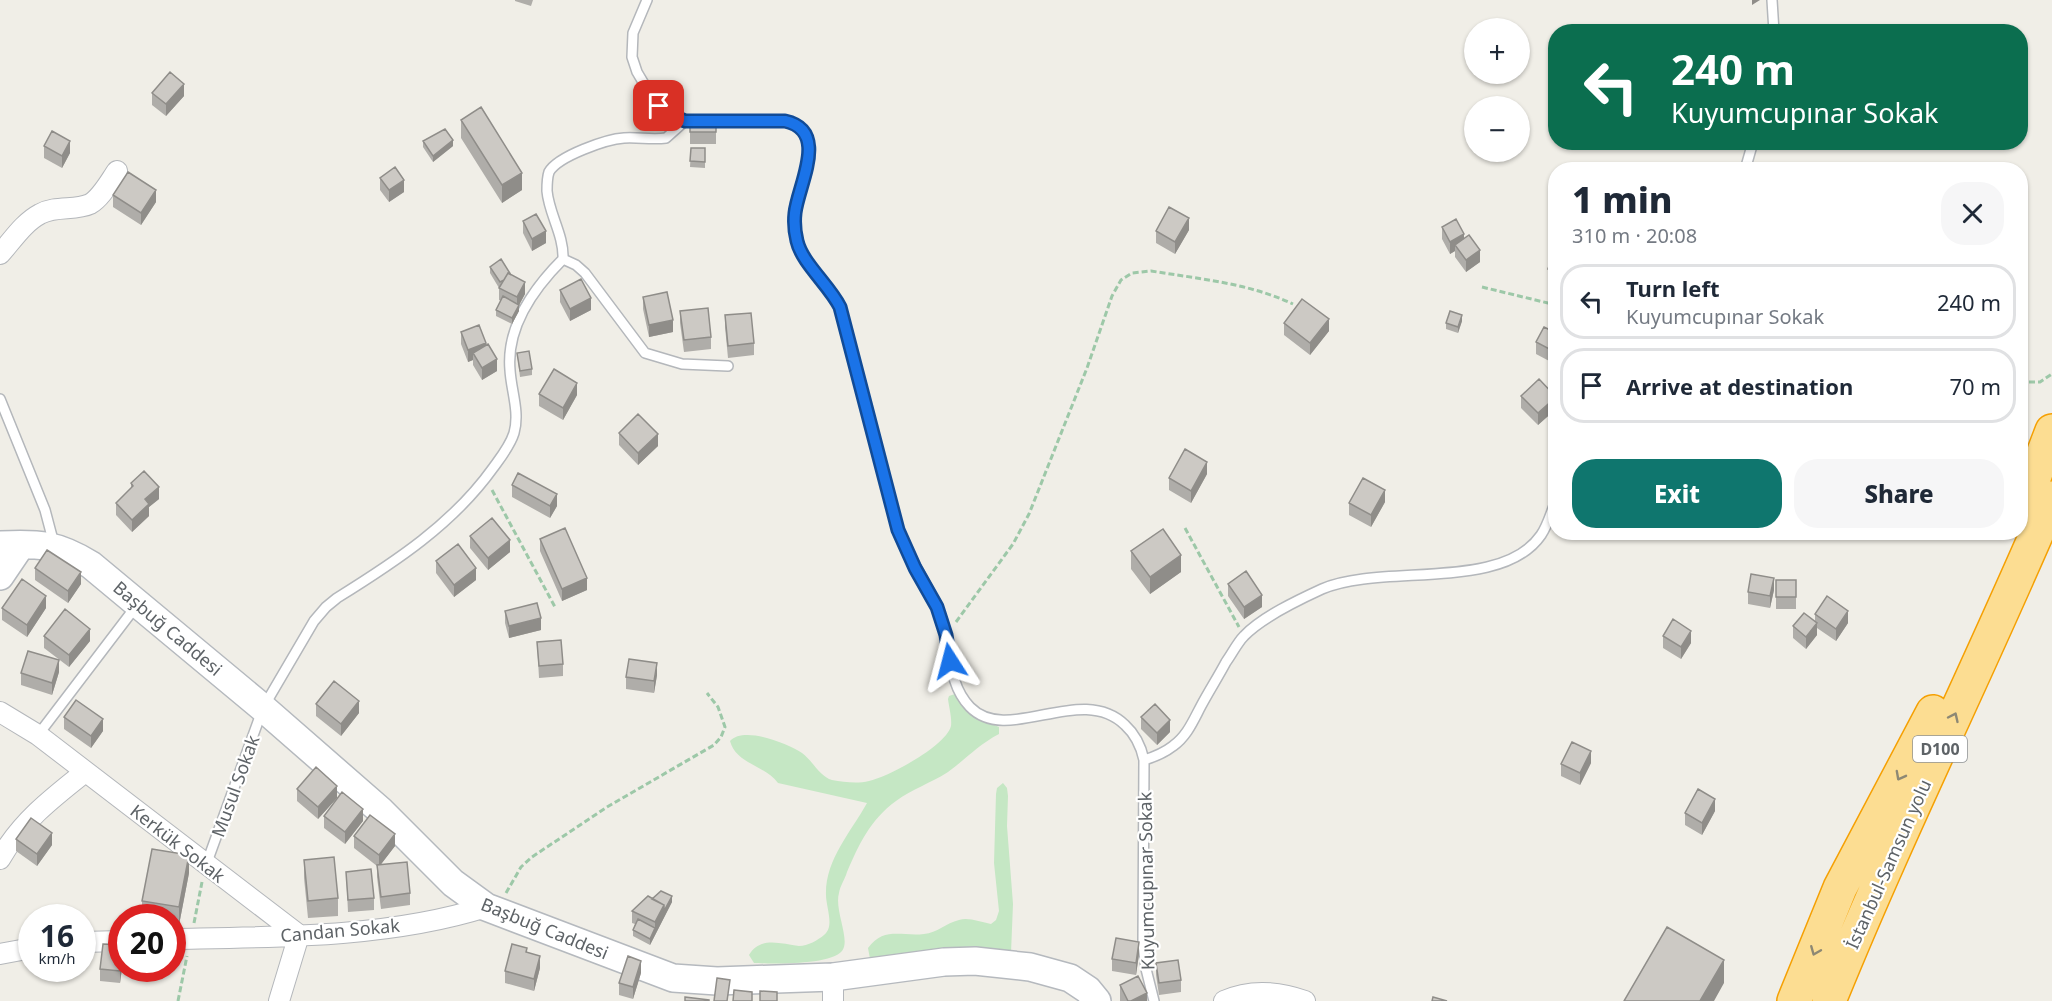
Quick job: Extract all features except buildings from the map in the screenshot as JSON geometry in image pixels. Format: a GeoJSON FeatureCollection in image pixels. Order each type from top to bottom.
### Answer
{"type":"FeatureCollection","features":[{"type":"Feature","properties":{"kind":"highway"},"geometry":{"type":"LineString","coordinates":[[2028,493],[2052,431]]}},
{"type":"Feature","properties":{"kind":"highway","name":"İstanbul-Samsun yolu"},"geometry":{"type":"LineString","coordinates":[[1829,1001],[1866,911],[2013,590],[2052,498]]}},
{"type":"Feature","properties":{"kind":"highway","name":"İstanbul-Samsun yolu"},"geometry":{"type":"LineString","coordinates":[[1794,1001],[1840,888],[1925,730],[1999,572],[2011,540]]}},
{"type":"Feature","properties":{"kind":"street"},"geometry":{"type":"LineString","coordinates":[[0,255],[31,219],[42,212],[92,203],[117,171]]}},
{"type":"Feature","properties":{"kind":"street"},"geometry":{"type":"LineString","coordinates":[[0,576],[10,545]]}},
{"type":"Feature","properties":{"kind":"street","name":"Başbuğ Caddesi"},"geometry":{"type":"LineString","coordinates":[[10,545],[54,546],[74,554],[91,565],[263,708],[381,811],[453,883],[491,908],[673,978],[833,989],[944,962],[1000,963],[1030,967],[1070,978],[1088,990],[1097,1001]]}},
{"type":"Feature","properties":{"kind":"street","name":"Kerkük Sokak"},"geometry":{"type":"LineString","coordinates":[[0,711],[38,735],[299,935]]}},
{"type":"Feature","properties":{"kind":"street"},"geometry":{"type":"LineString","coordinates":[[0,860],[13,838],[25,824],[56,794],[85,772]]}},
{"type":"Feature","properties":{"kind":"street","name":"Candan Sokak"},"geometry":{"type":"LineString","coordinates":[[186,939],[299,935],[430,921],[491,908]]}},
{"type":"Feature","properties":{"kind":"street"},"geometry":{"type":"LineString","coordinates":[[279,1001],[299,935]]}},
{"type":"Feature","properties":{"kind":"street"},"geometry":{"type":"LineString","coordinates":[[0,954],[18,951]]}},
{"type":"Feature","properties":{"kind":"street"},"geometry":{"type":"LineString","coordinates":[[1224,1001],[1251,993],[1270,992],[1305,1001]]}},
{"type":"Feature","properties":{"kind":"lane"},"geometry":{"type":"LineString","coordinates":[[263,708],[301,641],[326,607],[435,532],[461,508],[485,479],[511,441],[516,421],[509,369],[512,338],[528,302],[547,275],[563,259],[563,249],[548,198],[547,181],[550,172],[569,157],[596,143],[625,138],[666,138],[685,121],[668,114],[650,94],[637,72],[632,57],[633,33],[647,0]]}},
{"type":"Feature","properties":{"kind":"lane"},"geometry":{"type":"LineString","coordinates":[[1772,0],[1774,24]]}},
{"type":"Feature","properties":{"kind":"lane","name":"Kuyumcupınar Sokak"},"geometry":{"type":"LineString","coordinates":[[685,121],[785,121],[800,127],[806,136],[810,153],[795,215],[798,243],[840,307],[898,530],[915,568],[937,607],[946,635],[956,687],[976,712],[999,720],[1080,710],[1108,712],[1130,729],[1138,740],[1144,760],[1143,944],[1154,1001]]}},
{"type":"Feature","properties":{"kind":"lane"},"geometry":{"type":"LineString","coordinates":[[563,259],[576,265],[585,273],[645,353],[682,364],[728,366]]}},
{"type":"Feature","properties":{"kind":"lane"},"geometry":{"type":"LineString","coordinates":[[0,399],[41,500],[54,546]]}},
{"type":"Feature","properties":{"kind":"lane"},"geometry":{"type":"LineString","coordinates":[[1144,760],[1172,747],[1187,732],[1244,636],[1288,606],[1340,582],[1488,567],[1505,562],[1528,550],[1542,534],[1548,520]]}},
{"type":"Feature","properties":{"kind":"lane"},"geometry":{"type":"LineString","coordinates":[[38,735],[138,603]]}},
{"type":"Feature","properties":{"kind":"lane","name":"Musul Sokak"},"geometry":{"type":"LineString","coordinates":[[206,865],[263,708]]}},
{"type":"Feature","properties":{"kind":"path"},"geometry":{"type":"LineString","coordinates":[[946,635],[1013,544],[1029,514],[1087,368],[1112,296],[1121,280],[1132,273],[1151,271],[1250,287],[1293,304]]}},
{"type":"Feature","properties":{"kind":"path"},"geometry":{"type":"LineString","coordinates":[[1482,287],[1548,303]]}},
{"type":"Feature","properties":{"kind":"path"},"geometry":{"type":"LineString","coordinates":[[2028,382],[2040,382],[2052,374]]}},
{"type":"Feature","properties":{"kind":"path"},"geometry":{"type":"LineString","coordinates":[[485,479],[555,607]]}},
{"type":"Feature","properties":{"kind":"path"},"geometry":{"type":"LineString","coordinates":[[1185,528],[1244,636]]}},
{"type":"Feature","properties":{"kind":"path"},"geometry":{"type":"LineString","coordinates":[[491,908],[521,867],[532,857],[607,807],[714,745],[721,737],[725,727],[718,707],[707,693]]}},
{"type":"Feature","properties":{"kind":"green space"},"geometry":{"type":"Polygon","coordinates":[[[955,694],[974,714],[999,727],[999,734],[978,747],[948,772],[896,801],[872,824],[856,852],[840,890],[838,900],[845,940],[842,951],[836,956],[814,961],[754,963],[749,955],[759,945],[778,943],[802,946],[816,941],[827,931],[829,922],[826,895],[830,870],[840,847],[867,803],[778,783],[766,772],[738,755],[730,741],[745,735],[765,738],[802,753],[820,772],[832,780],[869,781],[889,774],[915,760],[947,734],[951,726],[948,699],[949,696],[955,694]]]}},
{"type":"Feature","properties":{"kind":"green space"},"geometry":{"type":"Polygon","coordinates":[[[1003,783],[1007,788],[1008,796],[1007,826],[1013,904],[1011,953],[957,950],[870,959],[868,948],[874,941],[887,935],[929,933],[963,919],[991,924],[996,920],[999,911],[994,863],[996,794],[997,788],[1003,783]]]}},
{"type":"Feature","properties":{"kind":"route"},"geometry":{"type":"LineString","coordinates":[[659,106],[668,114],[685,121],[785,121],[800,127],[806,136],[810,153],[795,215],[798,243],[840,307],[898,530],[915,568],[937,607],[946,635],[950,661]]}}]}
